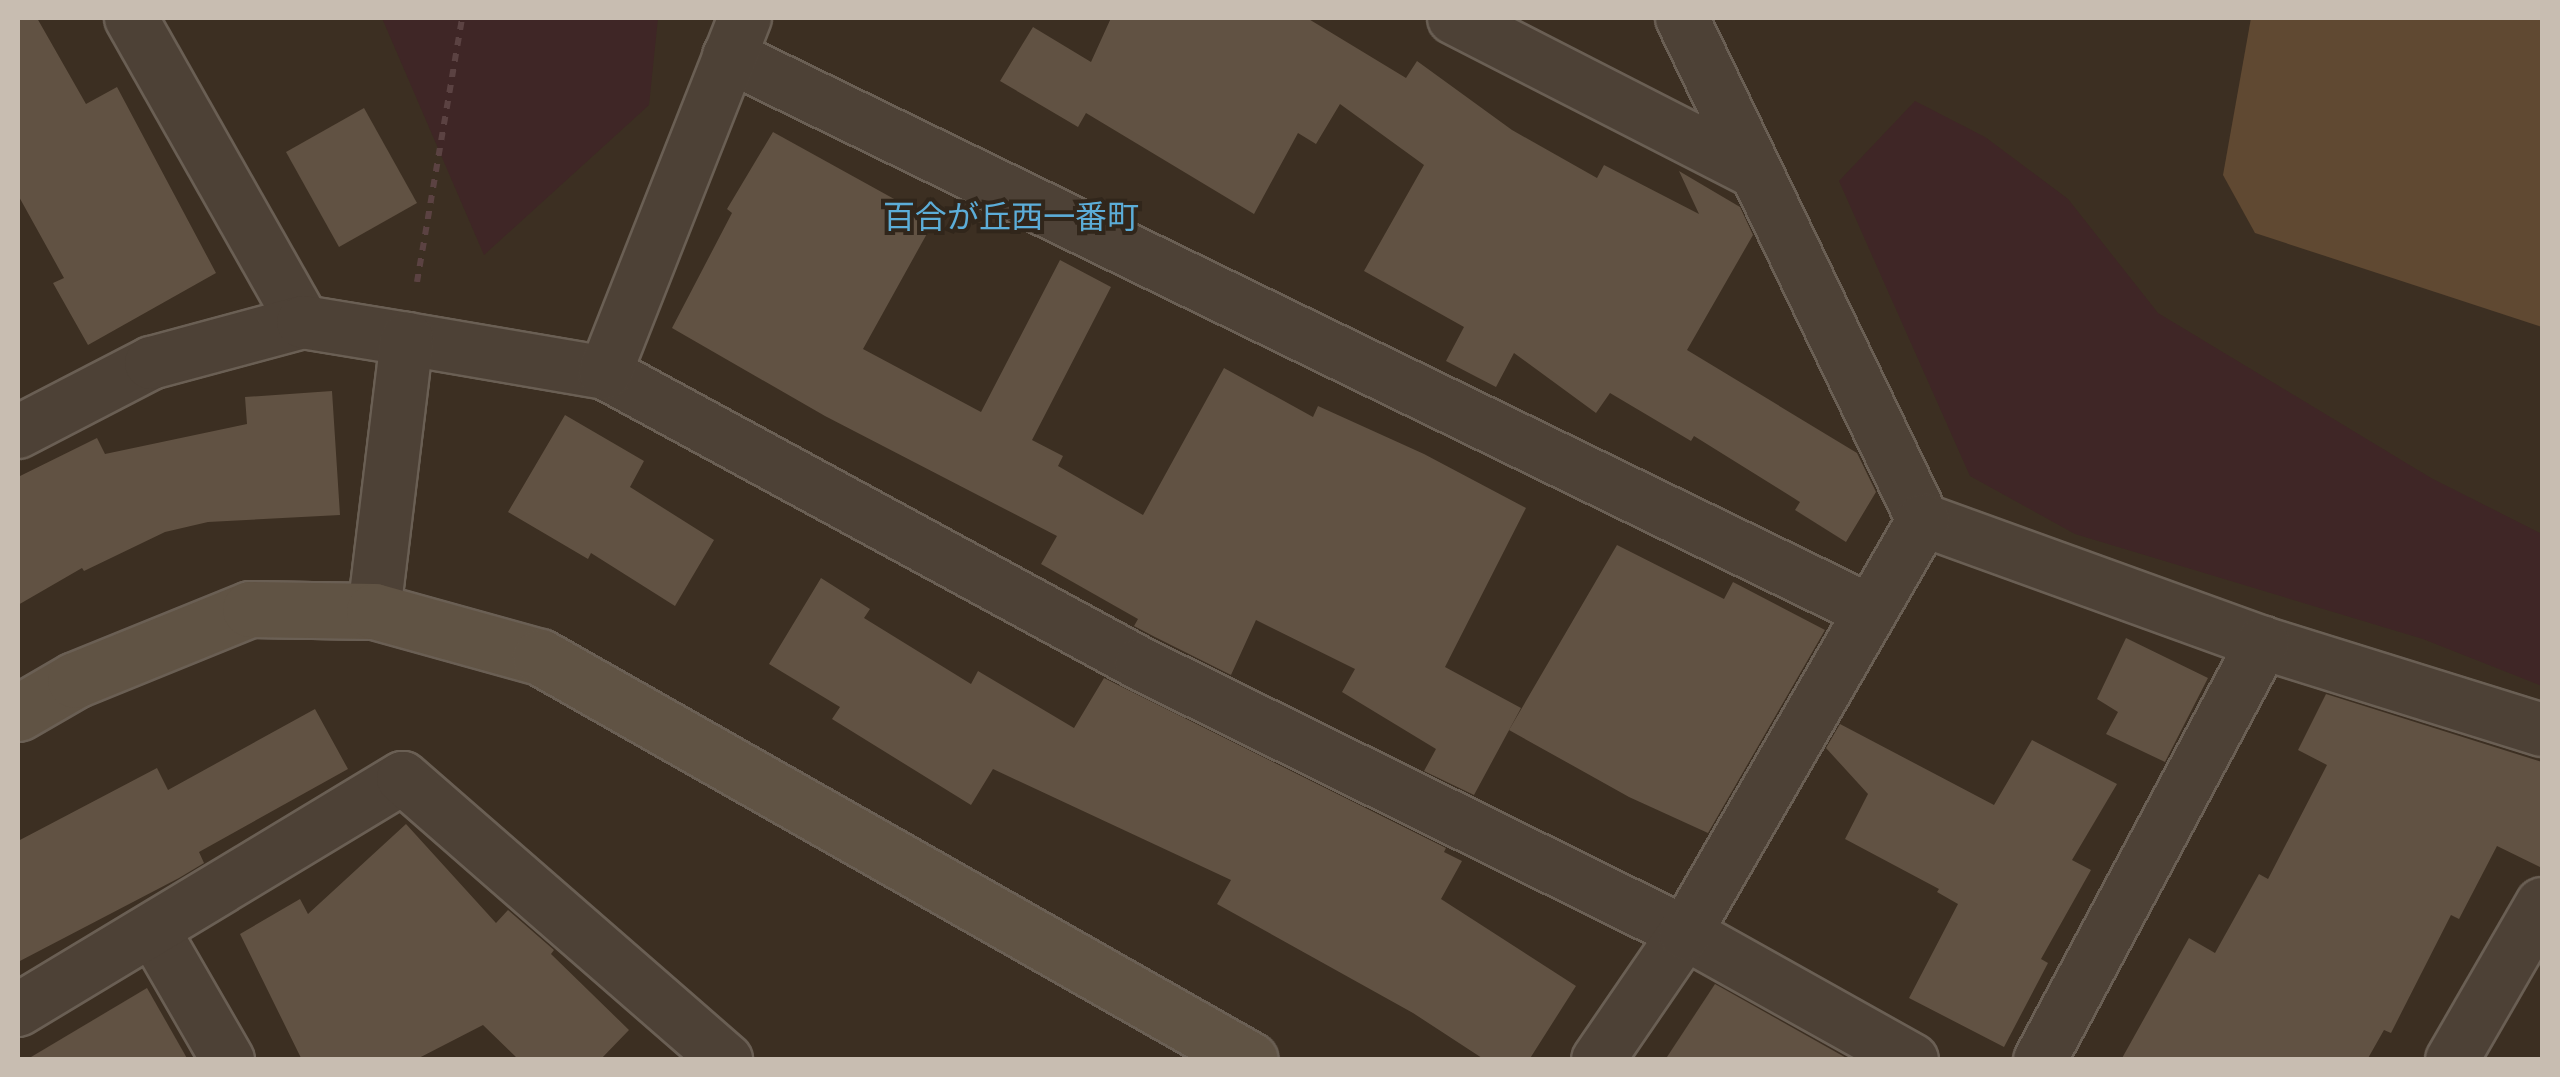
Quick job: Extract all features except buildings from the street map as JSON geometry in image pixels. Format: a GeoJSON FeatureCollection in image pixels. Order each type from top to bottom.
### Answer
{"type":"FeatureCollection","features":[{"type":"Feature","properties":{"kind":"street"},"geometry":{"type":"LineString","coordinates":[[131,18],[303,322]]}},
{"type":"Feature","properties":{"kind":"street"},"geometry":{"type":"LineString","coordinates":[[1454,18],[1756,172]]}},
{"type":"Feature","properties":{"kind":"street"},"geometry":{"type":"LineString","coordinates":[[1682,18],[1923,520],[2263,643],[2542,730]]}},
{"type":"Feature","properties":{"kind":"street"},"geometry":{"type":"LineString","coordinates":[[606,373],[737,37],[1868,610]]}},
{"type":"Feature","properties":{"kind":"street"},"geometry":{"type":"LineString","coordinates":[[18,432],[151,363],[303,322],[606,373],[1140,664],[1685,934],[1912,1060]]}},
{"type":"Feature","properties":{"kind":"street"},"geometry":{"type":"LineString","coordinates":[[374,611],[407,339]]}},
{"type":"Feature","properties":{"kind":"street"},"geometry":{"type":"LineString","coordinates":[[1598,1060],[1685,934],[1923,520]]}},
{"type":"Feature","properties":{"kind":"street"},"geometry":{"type":"LineString","coordinates":[[18,713],[75,680],[250,609],[374,611],[540,657],[1250,1060]]}},
{"type":"Feature","properties":{"kind":"street"},"geometry":{"type":"LineString","coordinates":[[2040,1060],[2263,643]]}},
{"type":"Feature","properties":{"kind":"street"},"geometry":{"type":"LineString","coordinates":[[18,1010],[403,778],[726,1060]]}},
{"type":"Feature","properties":{"kind":"street"},"geometry":{"type":"LineString","coordinates":[[2452,1060],[2542,904]]}},
{"type":"Feature","properties":{"kind":"street"},"geometry":{"type":"LineString","coordinates":[[153,930],[228,1060]]}},
{"type":"Feature","properties":{"kind":"path"},"geometry":{"type":"LineString","coordinates":[[407,339],[462,18]]}},
{"type":"Feature","properties":{"kind":"shaded area"},"geometry":{"type":"Polygon","coordinates":[[[382,18],[658,18],[649,105],[484,255],[382,18]]]}},
{"type":"Feature","properties":{"kind":"shaded area"},"geometry":{"type":"Polygon","coordinates":[[[2251,18],[2542,18],[2542,327],[2255,233],[2223,175],[2251,18]]]}},
{"type":"Feature","properties":{"kind":"shaded area"},"geometry":{"type":"Polygon","coordinates":[[[1915,101],[1985,137],[2068,199],[2158,313],[2431,478],[2542,534],[2542,686],[2423,639],[2075,534],[1970,476],[1839,181],[1915,101]]]}},
{"type":"Feature","properties":{"kind":"district","name":"百合が丘西一番町"},"geometry":{"type":"Point","coordinates":[1011,216]}}]}
